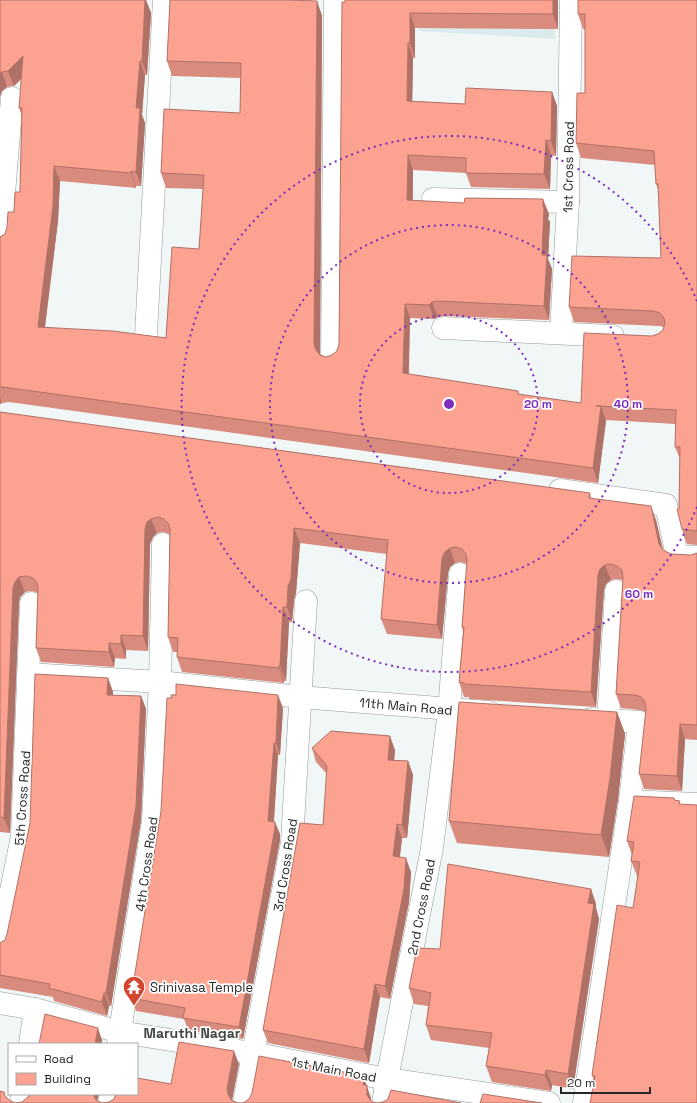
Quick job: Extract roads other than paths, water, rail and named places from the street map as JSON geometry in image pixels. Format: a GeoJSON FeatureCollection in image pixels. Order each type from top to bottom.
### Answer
{"type":"FeatureCollection","features":[{"type":"Feature","properties":{"kind":"street"},"geometry":{"type":"LineString","coordinates":[[146,334],[164,0]]}},
{"type":"Feature","properties":{"kind":"street"},"geometry":{"type":"LineString","coordinates":[[332,359],[335,0]]}},
{"type":"Feature","properties":{"kind":"street","name":"1st Cross Road"},"geometry":{"type":"LineString","coordinates":[[560,333],[568,202],[571,0]]}},
{"type":"Feature","properties":{"kind":"street"},"geometry":{"type":"LineString","coordinates":[[0,241],[12,98]]}},
{"type":"Feature","properties":{"kind":"street"},"geometry":{"type":"LineString","coordinates":[[433,199],[568,202]]}},
{"type":"Feature","properties":{"kind":"street"},"geometry":{"type":"LineString","coordinates":[[443,328],[636,337]]}},
{"type":"Feature","properties":{"kind":"street"},"geometry":{"type":"LineString","coordinates":[[540,488],[666,505],[677,556],[697,557]]}},
{"type":"Feature","properties":{"kind":"street","name":"4th Cross Road"},"geometry":{"type":"LineString","coordinates":[[119,1038],[153,821],[160,682],[163,544]]}},
{"type":"Feature","properties":{"kind":"street","name":"2nd Cross Road"},"geometry":{"type":"LineString","coordinates":[[384,1103],[387,1079],[432,848],[449,710],[460,574]]}},
{"type":"Feature","properties":{"kind":"street"},"geometry":{"type":"LineString","coordinates":[[608,720],[616,592]]}},
{"type":"Feature","properties":{"kind":"street","name":"3rd Cross Road"},"geometry":{"type":"LineString","coordinates":[[244,1103],[292,842],[306,601]]}},
{"type":"Feature","properties":{"kind":"street","name":"5th Cross Road"},"geometry":{"type":"LineString","coordinates":[[0,945],[22,836],[31,603]]}},
{"type":"Feature","properties":{"kind":"street","name":"11th Main Road"},"geometry":{"type":"LineString","coordinates":[[28,674],[160,682],[300,697],[512,714]]}},
{"type":"Feature","properties":{"kind":"street"},"geometry":{"type":"LineString","coordinates":[[568,718],[639,722],[630,801],[584,1103]]}},
{"type":"Feature","properties":{"kind":"street"},"geometry":{"type":"LineString","coordinates":[[630,801],[697,804]]}},
{"type":"Feature","properties":{"kind":"street","name":"1st Main Road"},"geometry":{"type":"LineString","coordinates":[[0,1004],[35,1009],[119,1038],[252,1053],[387,1079],[549,1103]]}},
{"type":"Feature","properties":{"kind":"street"},"geometry":{"type":"LineString","coordinates":[[30,1043],[35,1009]]}},
{"type":"Feature","properties":{"kind":"place","name":"Srinivasa Temple"},"geometry":{"type":"Point","coordinates":[134,1006]}},
{"type":"Feature","properties":{"kind":"district","name":"Maruthi Nagar"},"geometry":{"type":"Point","coordinates":[192,1033]}}]}
